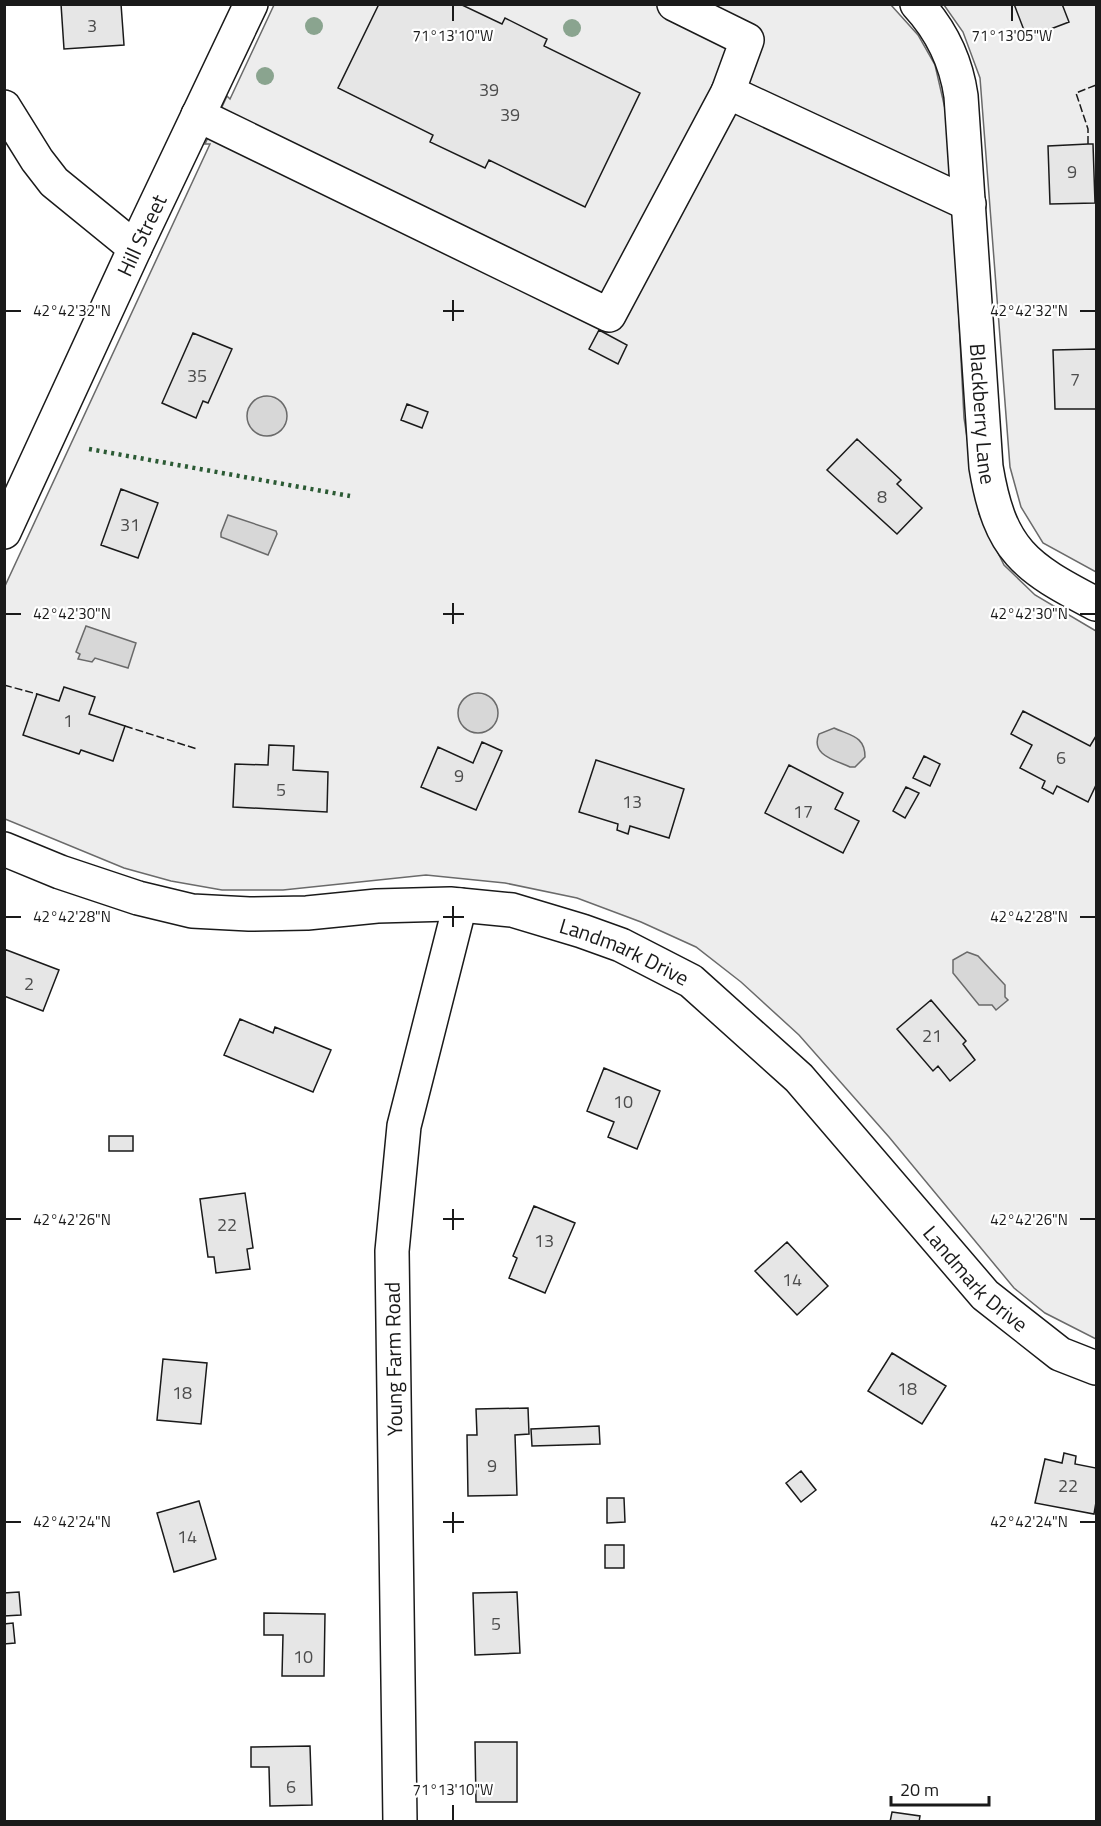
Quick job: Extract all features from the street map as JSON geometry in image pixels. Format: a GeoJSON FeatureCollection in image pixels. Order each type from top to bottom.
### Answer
{"type":"FeatureCollection","features":[{"type":"Feature","properties":{"kind":"street","name":"Hill Street"},"geometry":{"type":"LineString","coordinates":[[4,532],[251,4]]}},
{"type":"Feature","properties":{"kind":"street"},"geometry":{"type":"LineString","coordinates":[[198,115],[609,315],[728,92],[747,40],[674,4]]}},
{"type":"Feature","properties":{"kind":"street","name":"Blackberry Lane"},"geometry":{"type":"LineString","coordinates":[[917,4],[944,42],[958,79],[964,115],[986,467],[996,513],[1008,539],[1034,567],[1052,580],[1096,604]]}},
{"type":"Feature","properties":{"kind":"street"},"geometry":{"type":"LineString","coordinates":[[728,92],[969,204]]}},
{"type":"Feature","properties":{"kind":"street"},"geometry":{"type":"LineString","coordinates":[[4,107],[37,160],[54,182],[135,248]]}},
{"type":"Feature","properties":{"kind":"street","name":"Landmark Drive"},"geometry":{"type":"LineString","coordinates":[[4,849],[60,872],[138,898],[192,911],[249,914],[307,913],[377,906],[460,905],[512,910],[621,945],[691,981],[799,1078],[985,1295],[1060,1354],[1096,1368]]}},
{"type":"Feature","properties":{"kind":"street","name":"Young Farm Road"},"geometry":{"type":"LineString","coordinates":[[400,1821],[392,1251],[404,1126],[460,905]]}},
{"type":"Feature","properties":{"kind":"shaded area"},"geometry":{"type":"Polygon","coordinates":[[[274,5],[891,5],[918,35],[935,65],[949,126],[964,418],[979,514],[1004,565],[1035,595],[1096,631],[1096,1339],[1045,1313],[1014,1288],[889,1137],[799,1035],[741,982],[696,947],[641,922],[577,898],[505,883],[426,875],[283,890],[222,890],[171,881],[124,868],[5,819],[5,586],[210,144],[205,144],[227,96],[230,99],[274,5]]]}},
{"type":"Feature","properties":{"kind":"shaded area"},"geometry":{"type":"Polygon","coordinates":[[[944,5],[1096,5],[1096,572],[1043,543],[1021,507],[1010,467],[980,78],[963,32],[944,5]]]}},
{"type":"Feature","properties":{"kind":"shaded area"},"geometry":{"type":"Polygon","coordinates":[[[267,396],[275,397],[281,402],[286,408],[286,424],[281,430],[275,435],[267,436],[259,435],[253,430],[248,424],[247,416],[248,408],[253,402],[259,397],[267,396]]]}},
{"type":"Feature","properties":{"kind":"shaded area"},"geometry":{"type":"Polygon","coordinates":[[[228,515],[276,531],[277,534],[268,555],[221,537],[228,515]]]}},
{"type":"Feature","properties":{"kind":"shaded area"},"geometry":{"type":"Polygon","coordinates":[[[86,626],[136,643],[128,668],[95,658],[92,662],[78,659],[80,654],[76,652],[86,626]]]}},
{"type":"Feature","properties":{"kind":"shaded area"},"geometry":{"type":"Polygon","coordinates":[[[478,693],[492,699],[498,713],[492,727],[478,733],[464,727],[458,713],[464,699],[478,693]]]}},
{"type":"Feature","properties":{"kind":"shaded area"},"geometry":{"type":"Polygon","coordinates":[[[834,728],[856,738],[863,745],[865,757],[855,767],[825,756],[818,747],[819,734],[834,728]]]}},
{"type":"Feature","properties":{"kind":"shaded area"},"geometry":{"type":"Polygon","coordinates":[[[967,952],[978,956],[1005,985],[1005,997],[1008,1000],[996,1010],[992,1005],[979,1005],[953,973],[953,960],[967,952]]]}},
{"type":"Feature","properties":{"kind":"building"},"geometry":{"type":"Polygon","coordinates":[[[61,4],[121,4],[124,45],[64,49],[61,4]]]}},
{"type":"Feature","properties":{"kind":"building"},"geometry":{"type":"Polygon","coordinates":[[[379,4],[460,4],[502,24],[505,18],[547,39],[544,46],[640,93],[585,207],[489,160],[485,168],[430,142],[433,135],[338,88],[379,4]]]}},
{"type":"Feature","properties":{"kind":"building"},"geometry":{"type":"Polygon","coordinates":[[[1014,4],[1062,4],[1069,22],[1027,38],[1014,4]]]}},
{"type":"Feature","properties":{"kind":"building"},"geometry":{"type":"Polygon","coordinates":[[[1093,144],[1095,203],[1050,204],[1048,146],[1093,144]]]}},
{"type":"Feature","properties":{"kind":"building"},"geometry":{"type":"Polygon","coordinates":[[[599,330],[627,345],[618,364],[589,349],[599,330]]]}},
{"type":"Feature","properties":{"kind":"building"},"geometry":{"type":"Polygon","coordinates":[[[193,333],[232,349],[208,403],[203,401],[196,418],[162,403],[193,333]]]}},
{"type":"Feature","properties":{"kind":"building"},"geometry":{"type":"Polygon","coordinates":[[[1096,349],[1096,409],[1055,409],[1053,350],[1096,349]]]}},
{"type":"Feature","properties":{"kind":"building"},"geometry":{"type":"Polygon","coordinates":[[[407,404],[428,412],[422,428],[401,420],[407,404]]]}},
{"type":"Feature","properties":{"kind":"building"},"geometry":{"type":"Polygon","coordinates":[[[857,439],[901,480],[897,484],[922,508],[897,534],[827,470],[857,439]]]}},
{"type":"Feature","properties":{"kind":"building"},"geometry":{"type":"Polygon","coordinates":[[[121,489],[158,503],[138,558],[101,545],[121,489]]]}},
{"type":"Feature","properties":{"kind":"building"},"geometry":{"type":"Polygon","coordinates":[[[64,687],[95,697],[89,714],[125,726],[113,761],[81,750],[79,754],[23,735],[37,694],[59,701],[64,687]]]}},
{"type":"Feature","properties":{"kind":"building"},"geometry":{"type":"Polygon","coordinates":[[[1023,711],[1090,746],[1096,736],[1096,785],[1088,802],[1057,786],[1053,794],[1042,788],[1045,781],[1020,768],[1032,745],[1011,734],[1023,711]]]}},
{"type":"Feature","properties":{"kind":"building"},"geometry":{"type":"Polygon","coordinates":[[[482,742],[502,751],[476,810],[421,787],[438,747],[473,763],[482,742]]]}},
{"type":"Feature","properties":{"kind":"building"},"geometry":{"type":"Polygon","coordinates":[[[269,745],[294,746],[293,770],[328,772],[327,812],[233,807],[235,764],[268,765],[269,745]]]}},
{"type":"Feature","properties":{"kind":"building"},"geometry":{"type":"Polygon","coordinates":[[[924,756],[940,764],[930,786],[913,778],[924,756]]]}},
{"type":"Feature","properties":{"kind":"building"},"geometry":{"type":"Polygon","coordinates":[[[596,760],[684,789],[669,838],[630,826],[628,834],[617,830],[618,824],[579,812],[596,760]]]}},
{"type":"Feature","properties":{"kind":"building"},"geometry":{"type":"Polygon","coordinates":[[[789,765],[843,793],[835,809],[859,821],[843,853],[765,813],[789,765]]]}},
{"type":"Feature","properties":{"kind":"building"},"geometry":{"type":"Polygon","coordinates":[[[906,787],[919,793],[905,818],[893,811],[906,787]]]}},
{"type":"Feature","properties":{"kind":"building"},"geometry":{"type":"Polygon","coordinates":[[[4,949],[59,970],[43,1011],[4,996],[4,949]]]}},
{"type":"Feature","properties":{"kind":"building"},"geometry":{"type":"Polygon","coordinates":[[[931,1000],[966,1041],[963,1044],[975,1060],[950,1081],[938,1066],[933,1071],[897,1029],[931,1000]]]}},
{"type":"Feature","properties":{"kind":"building"},"geometry":{"type":"Polygon","coordinates":[[[240,1019],[273,1033],[275,1027],[331,1050],[313,1092],[224,1055],[240,1019]]]}},
{"type":"Feature","properties":{"kind":"building"},"geometry":{"type":"Polygon","coordinates":[[[604,1068],[660,1091],[637,1149],[608,1137],[614,1122],[587,1111],[604,1068]]]}},
{"type":"Feature","properties":{"kind":"building"},"geometry":{"type":"Polygon","coordinates":[[[109,1136],[133,1136],[133,1151],[109,1151],[109,1136]]]}},
{"type":"Feature","properties":{"kind":"building"},"geometry":{"type":"Polygon","coordinates":[[[245,1193],[253,1248],[247,1249],[250,1269],[216,1273],[214,1257],[208,1257],[200,1199],[245,1193]]]}},
{"type":"Feature","properties":{"kind":"building"},"geometry":{"type":"Polygon","coordinates":[[[534,1206],[575,1223],[545,1293],[509,1278],[517,1258],[513,1256],[534,1206]]]}},
{"type":"Feature","properties":{"kind":"building"},"geometry":{"type":"Polygon","coordinates":[[[787,1242],[828,1286],[797,1315],[755,1271],[787,1242]]]}},
{"type":"Feature","properties":{"kind":"building"},"geometry":{"type":"Polygon","coordinates":[[[892,1353],[946,1386],[922,1424],[868,1391],[892,1353]]]}},
{"type":"Feature","properties":{"kind":"building"},"geometry":{"type":"Polygon","coordinates":[[[163,1359],[207,1363],[201,1424],[157,1420],[163,1359]]]}},
{"type":"Feature","properties":{"kind":"building"},"geometry":{"type":"Polygon","coordinates":[[[528,1408],[529,1434],[515,1435],[517,1495],[468,1496],[467,1435],[477,1435],[476,1409],[528,1408]]]}},
{"type":"Feature","properties":{"kind":"building"},"geometry":{"type":"Polygon","coordinates":[[[599,1426],[600,1444],[532,1446],[531,1429],[599,1426]]]}},
{"type":"Feature","properties":{"kind":"building"},"geometry":{"type":"Polygon","coordinates":[[[1064,1453],[1076,1456],[1075,1464],[1096,1468],[1094,1514],[1035,1503],[1045,1459],[1062,1463],[1064,1453]]]}},
{"type":"Feature","properties":{"kind":"building"},"geometry":{"type":"Polygon","coordinates":[[[801,1471],[816,1490],[801,1502],[786,1483],[801,1471]]]}},
{"type":"Feature","properties":{"kind":"building"},"geometry":{"type":"Polygon","coordinates":[[[607,1498],[624,1498],[625,1522],[607,1523],[607,1498]]]}},
{"type":"Feature","properties":{"kind":"building"},"geometry":{"type":"Polygon","coordinates":[[[199,1501],[216,1559],[174,1572],[157,1513],[199,1501]]]}},
{"type":"Feature","properties":{"kind":"building"},"geometry":{"type":"Polygon","coordinates":[[[605,1545],[624,1545],[624,1568],[605,1568],[605,1545]]]}},
{"type":"Feature","properties":{"kind":"building"},"geometry":{"type":"Polygon","coordinates":[[[19,1592],[21,1615],[4,1616],[4,1593],[19,1592]]]}},
{"type":"Feature","properties":{"kind":"building"},"geometry":{"type":"Polygon","coordinates":[[[517,1592],[520,1653],[475,1655],[473,1593],[517,1592]]]}},
{"type":"Feature","properties":{"kind":"building"},"geometry":{"type":"Polygon","coordinates":[[[264,1613],[325,1614],[324,1676],[282,1676],[283,1635],[264,1635],[264,1613]]]}},
{"type":"Feature","properties":{"kind":"building"},"geometry":{"type":"Polygon","coordinates":[[[13,1623],[15,1643],[4,1644],[4,1624],[13,1623]]]}},
{"type":"Feature","properties":{"kind":"building"},"geometry":{"type":"Polygon","coordinates":[[[475,1742],[517,1742],[517,1802],[476,1802],[475,1742]]]}},
{"type":"Feature","properties":{"kind":"building"},"geometry":{"type":"Polygon","coordinates":[[[310,1746],[312,1805],[270,1806],[269,1767],[251,1767],[251,1747],[310,1746]]]}},
{"type":"Feature","properties":{"kind":"building"},"geometry":{"type":"Polygon","coordinates":[[[892,1812],[920,1816],[919,1822],[890,1822],[892,1812]]]}},
{"type":"Feature","properties":{"kind":"hedge"},"geometry":{"type":"LineString","coordinates":[[89,449],[350,496]]}},
{"type":"Feature","properties":{"kind":"fence"},"geometry":{"type":"LineString","coordinates":[[1088,144],[1088,129],[1076,93],[1096,85]]}},
{"type":"Feature","properties":{"kind":"fence"},"geometry":{"type":"LineString","coordinates":[[4,685],[37,694]]}},
{"type":"Feature","properties":{"kind":"fence"},"geometry":{"type":"LineString","coordinates":[[125,726],[197,749]]}}]}
